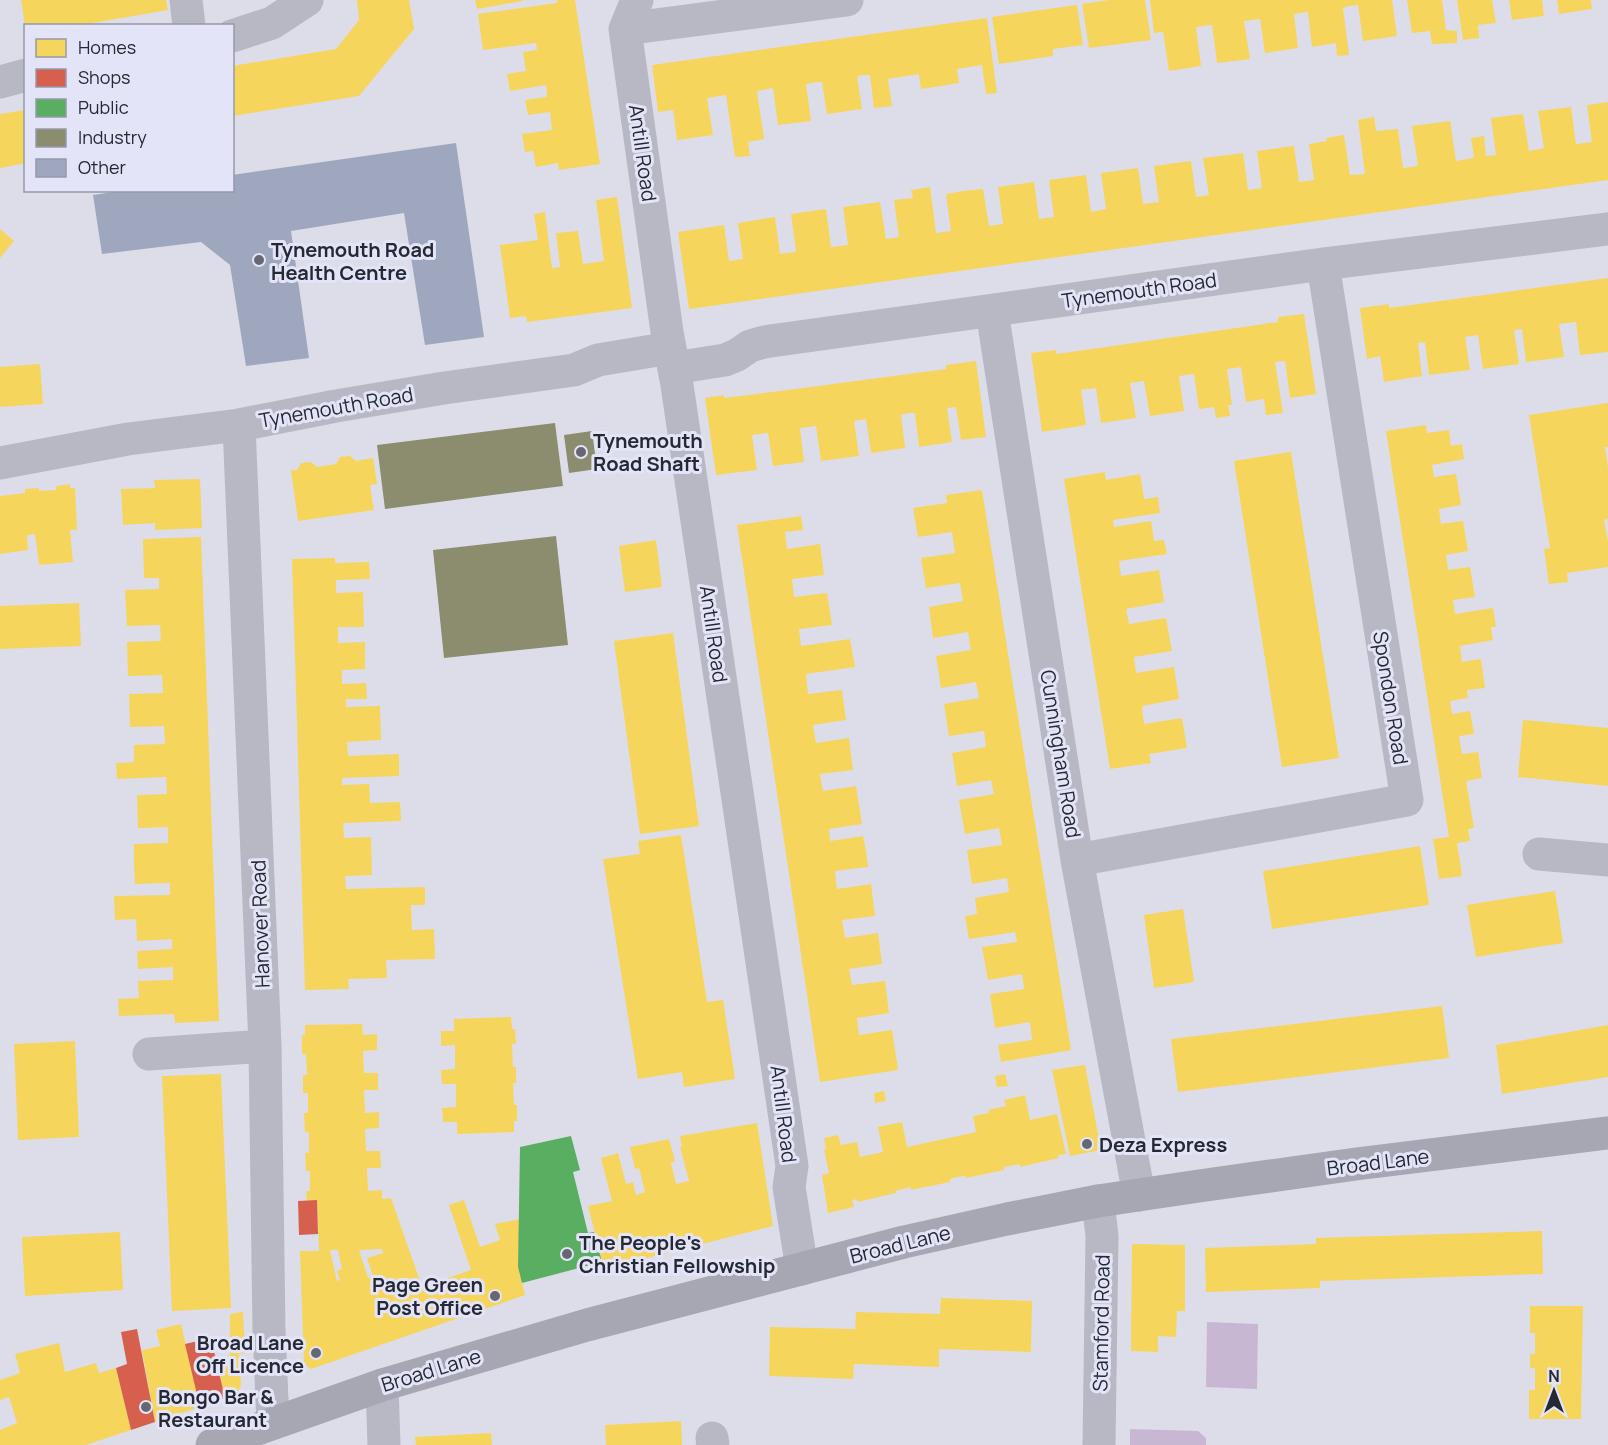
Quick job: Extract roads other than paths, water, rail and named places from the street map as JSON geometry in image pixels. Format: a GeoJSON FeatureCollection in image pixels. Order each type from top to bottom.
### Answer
{"type":"FeatureCollection","features":[{"type":"Feature","properties":{"kind":"main road","name":"Broad Lane"},"geometry":{"type":"LineString","coordinates":[[212,1445],[382,1385],[587,1325],[904,1242],[1098,1201],[1356,1164],[1608,1133]]}},
{"type":"Feature","properties":{"kind":"street"},"geometry":{"type":"LineString","coordinates":[[186,0],[189,24]]}},
{"type":"Feature","properties":{"kind":"street"},"geometry":{"type":"LineString","coordinates":[[234,35],[272,23],[307,0]]}},
{"type":"Feature","properties":{"kind":"street"},"geometry":{"type":"LineString","coordinates":[[631,14],[847,0]]}},
{"type":"Feature","properties":{"kind":"street","name":"Antill Road"},"geometry":{"type":"LineString","coordinates":[[631,14],[672,358],[792,1166],[789,1187],[802,1269]]}},
{"type":"Feature","properties":{"kind":"street"},"geometry":{"type":"LineString","coordinates":[[0,82],[24,76]]}},
{"type":"Feature","properties":{"kind":"street","name":"Tynemouth Road"},"geometry":{"type":"LineString","coordinates":[[0,463],[128,439],[239,425],[444,388],[574,370],[598,360],[672,358],[725,360],[750,346],[776,341],[1323,264],[1608,229]]}},
{"type":"Feature","properties":{"kind":"street","name":"Spondon Road"},"geometry":{"type":"LineString","coordinates":[[1077,860],[1407,800],[1323,264]]}},
{"type":"Feature","properties":{"kind":"street","name":"Cunningham Road"},"geometry":{"type":"LineString","coordinates":[[992,311],[1077,860],[1138,1195]]}},
{"type":"Feature","properties":{"kind":"street","name":"Hanover Road"},"geometry":{"type":"LineString","coordinates":[[239,425],[265,1046],[269,1331],[273,1423]]}},
{"type":"Feature","properties":{"kind":"street"},"geometry":{"type":"LineString","coordinates":[[1539,854],[1608,860]]}},
{"type":"Feature","properties":{"kind":"street"},"geometry":{"type":"LineString","coordinates":[[149,1054],[265,1046]]}},
{"type":"Feature","properties":{"kind":"street","name":"Stamford Road"},"geometry":{"type":"LineString","coordinates":[[1098,1201],[1102,1236],[1099,1445]]}},
{"type":"Feature","properties":{"kind":"street"},"geometry":{"type":"LineString","coordinates":[[382,1385],[384,1445]]}},
{"type":"Feature","properties":{"kind":"place","name":"Tynemouth Road Health Centre"},"geometry":{"type":"Point","coordinates":[259,260]}},
{"type":"Feature","properties":{"kind":"place","name":"Tynemouth Road Shaft"},"geometry":{"type":"Point","coordinates":[581,452]}},
{"type":"Feature","properties":{"kind":"place","name":"Deza Express"},"geometry":{"type":"Point","coordinates":[1087,1144]}},
{"type":"Feature","properties":{"kind":"place","name":"The People's Christian Fellowship"},"geometry":{"type":"Point","coordinates":[567,1254]}},
{"type":"Feature","properties":{"kind":"place","name":"Page Green Post Office"},"geometry":{"type":"Point","coordinates":[495,1296]}},
{"type":"Feature","properties":{"kind":"place","name":"Broad Lane Off Licence"},"geometry":{"type":"Point","coordinates":[316,1353]}},
{"type":"Feature","properties":{"kind":"place","name":"Bongo Bar & Restaurant"},"geometry":{"type":"Point","coordinates":[146,1407]}}]}
